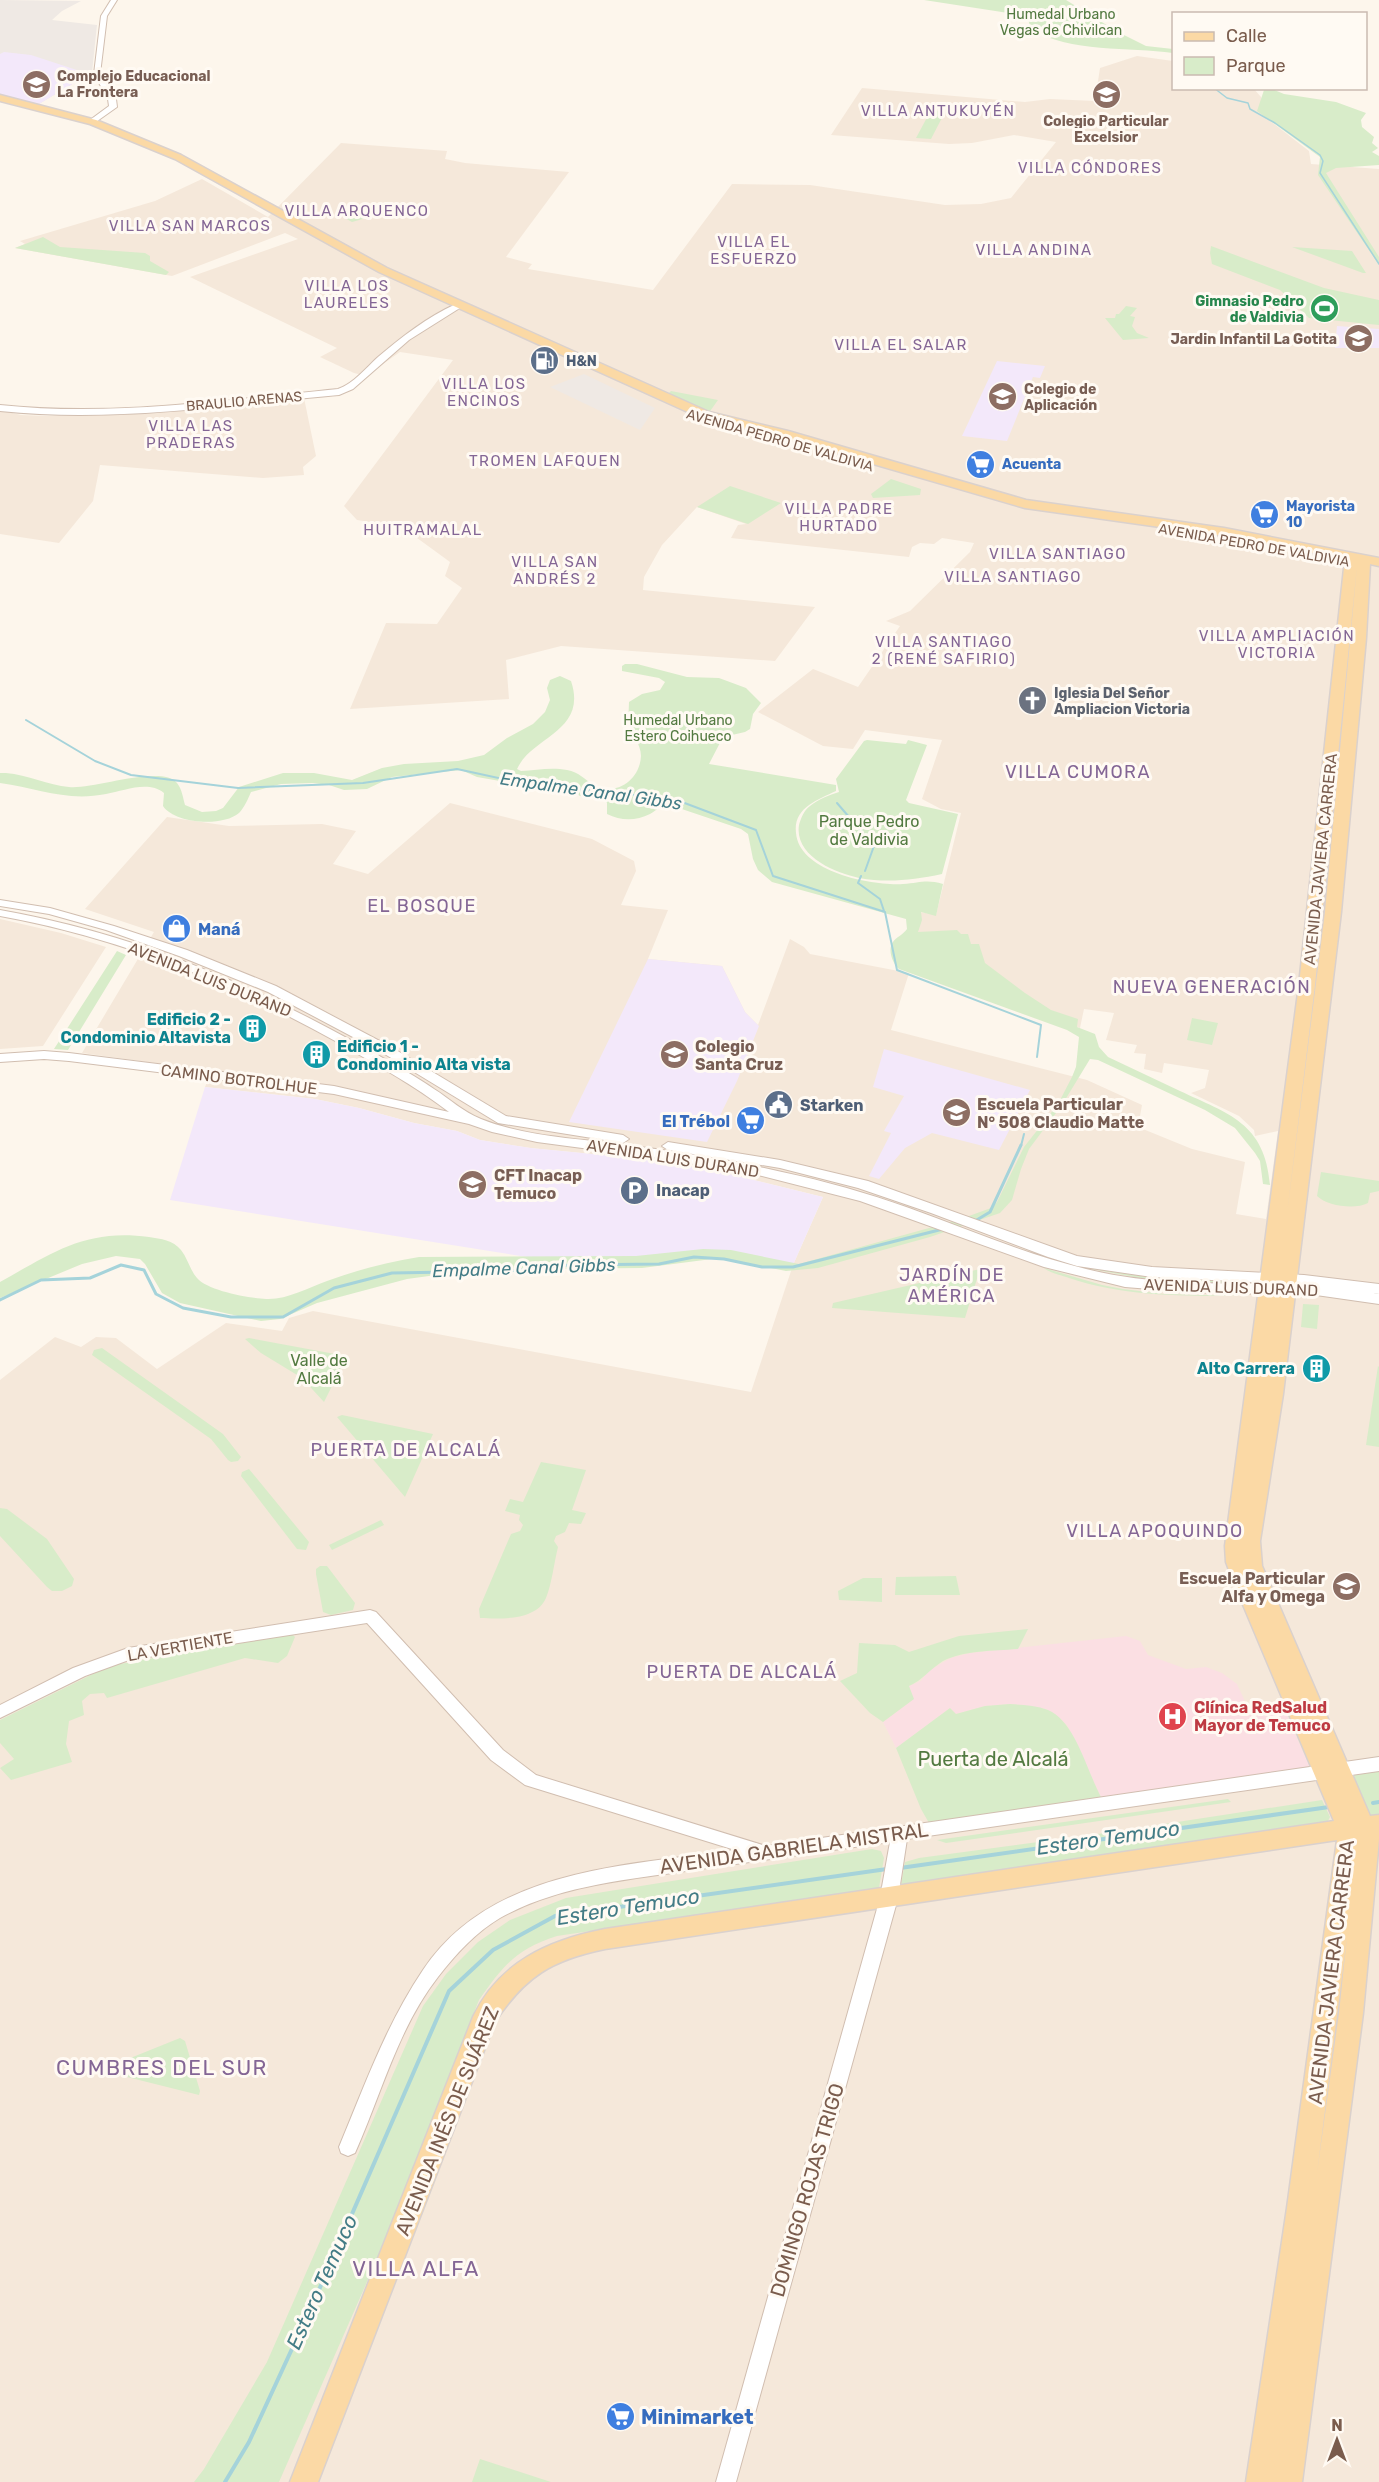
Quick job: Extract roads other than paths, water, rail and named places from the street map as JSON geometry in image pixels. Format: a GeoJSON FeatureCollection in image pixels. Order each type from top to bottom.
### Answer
{"type":"FeatureCollection","features":[{"type":"Feature","properties":{"kind":"main road","name":"AVENIDA PEDRO DE VALDIVIA"},"geometry":{"type":"LineString","coordinates":[[0,98],[93,122],[161,151],[346,255],[662,404],[700,419],[1043,513],[1221,537],[1357,561],[1379,562]]}},
{"type":"Feature","properties":{"kind":"main road","name":"AVENIDA PEDRO DE VALDIVIA"},"geometry":{"type":"LineString","coordinates":[[457,307],[687,409],[739,424],[831,447],[1025,504],[1224,532],[1357,561],[1379,568]]}},
{"type":"Feature","properties":{"kind":"main road","name":"AVENIDA JAVIERA CARRERA"},"geometry":{"type":"LineString","coordinates":[[1288,2482],[1351,2013],[1368,1837],[1332,1769],[1251,1559],[1251,1527],[1277,1284],[1333,912],[1359,638],[1357,561]]}},
{"type":"Feature","properties":{"kind":"main road","name":"AVENIDA JAVIERA CARRERA"},"geometry":{"type":"LineString","coordinates":[[1262,2470],[1329,1987],[1364,1827]]}},
{"type":"Feature","properties":{"kind":"main road"},"geometry":{"type":"LineString","coordinates":[[890,1891],[1364,1827]]}},
{"type":"Feature","properties":{"kind":"main road","name":"AVENIDA INÉS DE SUÁREZ"},"geometry":{"type":"LineString","coordinates":[[304,2482],[485,2017],[502,1991],[533,1963],[555,1950],[605,1939],[890,1891]]}},
{"type":"Feature","properties":{"kind":"main road"},"geometry":{"type":"LineString","coordinates":[[1329,1987],[1351,2013]]}},
{"type":"Feature","properties":{"kind":"main road"},"geometry":{"type":"LineString","coordinates":[[1320,2248],[1300,2208],[1316,2204],[1328,2192]]}},
{"type":"Feature","properties":{"kind":"main road"},"geometry":{"type":"LineString","coordinates":[[1262,2470],[1277,2482]]}},
{"type":"Feature","properties":{"kind":"street"},"geometry":{"type":"LineString","coordinates":[[93,122],[113,107],[112,99],[98,74],[104,16],[114,0]]}},
{"type":"Feature","properties":{"kind":"street","name":"BRAULIO ARENAS"},"geometry":{"type":"LineString","coordinates":[[0,408],[46,413],[122,412],[339,392],[350,388],[381,359],[457,307]]}},
{"type":"Feature","properties":{"kind":"street","name":"AVENIDA LUIS DURAND"},"geometry":{"type":"LineString","coordinates":[[0,903],[50,911],[118,930],[272,989],[387,1050],[503,1120],[526,1126],[699,1150],[844,1180],[889,1193],[1067,1269],[1126,1282],[1164,1286],[1277,1284],[1326,1280],[1379,1289]]}},
{"type":"Feature","properties":{"kind":"street","name":"AVENIDA LUIS DURAND"},"geometry":{"type":"LineString","coordinates":[[0,913],[59,924],[116,941],[261,997],[375,1058],[475,1122],[545,1138],[749,1169],[831,1188],[933,1221],[988,1229],[1023,1251]]}},
{"type":"Feature","properties":{"kind":"street","name":"CAMINO BOTROLHUE"},"geometry":{"type":"LineString","coordinates":[[0,1058],[44,1055],[69,1057],[334,1090],[427,1113],[475,1122]]}},
{"type":"Feature","properties":{"kind":"street"},"geometry":{"type":"LineString","coordinates":[[680,1157],[692,1156],[699,1150]]}},
{"type":"Feature","properties":{"kind":"street","name":"AVENIDA LUIS DURAND"},"geometry":{"type":"LineString","coordinates":[[1277,1284],[1379,1299]]}},
{"type":"Feature","properties":{"kind":"street","name":"LA VERTIENTE"},"geometry":{"type":"LineString","coordinates":[[0,1712],[79,1671],[128,1654],[370,1616],[481,1738],[513,1769],[531,1780],[766,1853]]}},
{"type":"Feature","properties":{"kind":"street","name":"AVENIDA GABRIELA MISTRAL"},"geometry":{"type":"LineString","coordinates":[[348,2147],[420,1986],[454,1944],[483,1920],[526,1896],[572,1881],[1379,1764]]}},
{"type":"Feature","properties":{"kind":"street","name":"DOMINGO ROJAS TRIGO"},"geometry":{"type":"LineString","coordinates":[[726,2482],[890,1891],[900,1833]]}},
{"type":"Feature","properties":{"kind":"waterway"},"geometry":{"type":"LineString","coordinates":[[1217,90],[1227,98],[1248,103],[1250,109],[1275,123],[1320,155],[1323,161],[1320,173],[1379,264]]}},
{"type":"Feature","properties":{"kind":"waterway","name":"Empalme Canal Gibbs"},"geometry":{"type":"LineString","coordinates":[[26,720],[95,761],[131,775],[238,788],[363,783],[457,769],[526,784],[674,799],[756,830],[773,876],[885,912],[897,970],[1041,1025],[1037,1057]]}},
{"type":"Feature","properties":{"kind":"waterway"},"geometry":{"type":"LineString","coordinates":[[837,803],[874,846]]}},
{"type":"Feature","properties":{"kind":"waterway"},"geometry":{"type":"LineString","coordinates":[[874,846],[883,834]]}},
{"type":"Feature","properties":{"kind":"waterway"},"geometry":{"type":"LineString","coordinates":[[865,871],[874,846]]}},
{"type":"Feature","properties":{"kind":"waterway"},"geometry":{"type":"LineString","coordinates":[[861,876],[858,883],[880,899],[884,911]]}},
{"type":"Feature","properties":{"kind":"waterway","name":"Empalme Canal Gibbs"},"geometry":{"type":"LineString","coordinates":[[1021,1146],[1024,1134]]}},
{"type":"Feature","properties":{"kind":"waterway","name":"Empalme Canal Gibbs"},"geometry":{"type":"LineString","coordinates":[[975,1221],[990,1212],[1021,1145]]}},
{"type":"Feature","properties":{"kind":"waterway","name":"Empalme Canal Gibbs"},"geometry":{"type":"LineString","coordinates":[[0,1300],[41,1280],[90,1278],[121,1265],[144,1270],[156,1294],[183,1308],[231,1317],[283,1317],[334,1288],[392,1273],[507,1271],[570,1265],[659,1264],[694,1257],[724,1259],[762,1267],[793,1267],[943,1229]]}},
{"type":"Feature","properties":{"kind":"waterway","name":"Estero Temuco"},"geometry":{"type":"LineString","coordinates":[[1373,1803],[1379,1802]]}},
{"type":"Feature","properties":{"kind":"waterway","name":"Estero Temuco"},"geometry":{"type":"LineString","coordinates":[[900,1868],[1329,1807]]}},
{"type":"Feature","properties":{"kind":"waterway","name":"Estero Temuco"},"geometry":{"type":"LineString","coordinates":[[225,2482],[249,2442],[315,2299],[449,1991],[493,1950],[555,1916],[887,1869]]}},
{"type":"Feature","properties":{"kind":"place","name":"Complejo Educacional La Frontera"},"geometry":{"type":"Point","coordinates":[36,84]}},
{"type":"Feature","properties":{"kind":"place","name":"Colegio Particular Excelsior"},"geometry":{"type":"Point","coordinates":[1106,94]}},
{"type":"Feature","properties":{"kind":"place","name":"Gimnasio Pedro de Valdivia"},"geometry":{"type":"Point","coordinates":[1325,309]}},
{"type":"Feature","properties":{"kind":"place","name":"Jardin Infantil La Gotita"},"geometry":{"type":"Point","coordinates":[1358,339]}},
{"type":"Feature","properties":{"kind":"place","name":"H&N"},"geometry":{"type":"Point","coordinates":[545,361]}},
{"type":"Feature","properties":{"kind":"place","name":"Colegio de Aplicación"},"geometry":{"type":"Point","coordinates":[1003,397]}},
{"type":"Feature","properties":{"kind":"place","name":"Acuenta"},"geometry":{"type":"Point","coordinates":[981,464]}},
{"type":"Feature","properties":{"kind":"place","name":"Mayorista 10"},"geometry":{"type":"Point","coordinates":[1265,514]}},
{"type":"Feature","properties":{"kind":"place","name":"Iglesia Del Señor Ampliacion Victoria"},"geometry":{"type":"Point","coordinates":[1033,701]}},
{"type":"Feature","properties":{"kind":"place","name":"Maná"},"geometry":{"type":"Point","coordinates":[177,929]}},
{"type":"Feature","properties":{"kind":"place","name":"Edificio 2 - Condominio Altavista"},"geometry":{"type":"Point","coordinates":[252,1028]}},
{"type":"Feature","properties":{"kind":"place","name":"Edificio 1 - Condominio Alta vista"},"geometry":{"type":"Point","coordinates":[316,1055]}},
{"type":"Feature","properties":{"kind":"place","name":"Colegio Santa Cruz"},"geometry":{"type":"Point","coordinates":[674,1055]}},
{"type":"Feature","properties":{"kind":"place","name":"Starken"},"geometry":{"type":"Point","coordinates":[779,1105]}},
{"type":"Feature","properties":{"kind":"place","name":"Escuela Particular N° 508 Claudio Matte"},"geometry":{"type":"Point","coordinates":[956,1113]}},
{"type":"Feature","properties":{"kind":"place","name":"El Trébol"},"geometry":{"type":"Point","coordinates":[751,1121]}},
{"type":"Feature","properties":{"kind":"place","name":"CFT Inacap Temuco"},"geometry":{"type":"Point","coordinates":[473,1184]}},
{"type":"Feature","properties":{"kind":"place","name":"Inacap"},"geometry":{"type":"Point","coordinates":[635,1190]}},
{"type":"Feature","properties":{"kind":"place","name":"Alto Carrera"},"geometry":{"type":"Point","coordinates":[1316,1368]}},
{"type":"Feature","properties":{"kind":"place","name":"Escuela Particular Alfa y Omega"},"geometry":{"type":"Point","coordinates":[1346,1587]}},
{"type":"Feature","properties":{"kind":"place","name":"Clínica RedSalud Mayor de Temuco"},"geometry":{"type":"Point","coordinates":[1173,1716]}},
{"type":"Feature","properties":{"kind":"place","name":"Minimarket"},"geometry":{"type":"Point","coordinates":[620,2417]}},
{"type":"Feature","properties":{"kind":"district","name":"VILLA ANTUKUYÉN"},"geometry":{"type":"Point","coordinates":[938,111]}},
{"type":"Feature","properties":{"kind":"district","name":"VILLA CÓNDORES"},"geometry":{"type":"Point","coordinates":[1090,168]}},
{"type":"Feature","properties":{"kind":"district","name":"VILLA ARQUENCO"},"geometry":{"type":"Point","coordinates":[357,211]}},
{"type":"Feature","properties":{"kind":"district","name":"VILLA SAN MARCOS"},"geometry":{"type":"Point","coordinates":[190,226]}},
{"type":"Feature","properties":{"kind":"district","name":"VILLA EL ESFUERZO"},"geometry":{"type":"Point","coordinates":[754,250]}},
{"type":"Feature","properties":{"kind":"district","name":"VILLA ANDINA"},"geometry":{"type":"Point","coordinates":[1034,250]}},
{"type":"Feature","properties":{"kind":"district","name":"VILLA LOS LAURELES"},"geometry":{"type":"Point","coordinates":[347,294]}},
{"type":"Feature","properties":{"kind":"district","name":"VILLA EL SALAR"},"geometry":{"type":"Point","coordinates":[901,345]}},
{"type":"Feature","properties":{"kind":"district","name":"VILLA LOS ENCINOS"},"geometry":{"type":"Point","coordinates":[484,392]}},
{"type":"Feature","properties":{"kind":"district","name":"VILLA LAS PRADERAS"},"geometry":{"type":"Point","coordinates":[191,434]}},
{"type":"Feature","properties":{"kind":"district","name":"TROMEN LAFQUEN"},"geometry":{"type":"Point","coordinates":[545,461]}},
{"type":"Feature","properties":{"kind":"district","name":"VILLA PADRE HURTADO"},"geometry":{"type":"Point","coordinates":[839,518]}},
{"type":"Feature","properties":{"kind":"district","name":"HUITRAMALAL"},"geometry":{"type":"Point","coordinates":[423,530]}},
{"type":"Feature","properties":{"kind":"district","name":"VILLA SANTIAGO"},"geometry":{"type":"Point","coordinates":[1058,554]}},
{"type":"Feature","properties":{"kind":"district","name":"VILLA SAN ANDRÉS 2"},"geometry":{"type":"Point","coordinates":[555,570]}},
{"type":"Feature","properties":{"kind":"district","name":"VILLA SANTIAGO"},"geometry":{"type":"Point","coordinates":[1013,577]}},
{"type":"Feature","properties":{"kind":"district","name":"VILLA AMPLIACIÓN VICTORIA"},"geometry":{"type":"Point","coordinates":[1277,644]}},
{"type":"Feature","properties":{"kind":"district","name":"VILLA SANTIAGO 2 (RENÉ SAFIRIO)"},"geometry":{"type":"Point","coordinates":[944,650]}},
{"type":"Feature","properties":{"kind":"district","name":"VILLA CUMORA"},"geometry":{"type":"Point","coordinates":[1078,772]}},
{"type":"Feature","properties":{"kind":"district","name":"EL BOSQUE"},"geometry":{"type":"Point","coordinates":[422,906]}},
{"type":"Feature","properties":{"kind":"district","name":"NUEVA GENERACIÓN"},"geometry":{"type":"Point","coordinates":[1212,987]}},
{"type":"Feature","properties":{"kind":"district","name":"JARDÍN DE AMÉRICA"},"geometry":{"type":"Point","coordinates":[952,1285]}},
{"type":"Feature","properties":{"kind":"district","name":"PUERTA DE ALCALÁ"},"geometry":{"type":"Point","coordinates":[406,1450]}},
{"type":"Feature","properties":{"kind":"district","name":"VILLA APOQUINDO"},"geometry":{"type":"Point","coordinates":[1155,1531]}},
{"type":"Feature","properties":{"kind":"district","name":"PUERTA DE ALCALÁ"},"geometry":{"type":"Point","coordinates":[742,1672]}},
{"type":"Feature","properties":{"kind":"district","name":"CUMBRES DEL SUR"},"geometry":{"type":"Point","coordinates":[162,2068]}},
{"type":"Feature","properties":{"kind":"district","name":"VILLA ALFA"},"geometry":{"type":"Point","coordinates":[416,2269]}},
{"type":"Feature","properties":{"kind":"park label","name":"Humedal Urbano Vegas de Chivilcan"},"geometry":{"type":"Point","coordinates":[1061,22]}},
{"type":"Feature","properties":{"kind":"park label","name":"Humedal Urbano Estero Coihueco"},"geometry":{"type":"Point","coordinates":[678,728]}},
{"type":"Feature","properties":{"kind":"park label","name":"Parque Pedro de Valdivia"},"geometry":{"type":"Point","coordinates":[869,830]}},
{"type":"Feature","properties":{"kind":"park label","name":"Valle de Alcalá"},"geometry":{"type":"Point","coordinates":[319,1369]}},
{"type":"Feature","properties":{"kind":"park label","name":"Puerta de Alcalá"},"geometry":{"type":"Point","coordinates":[993,1759]}}]}
